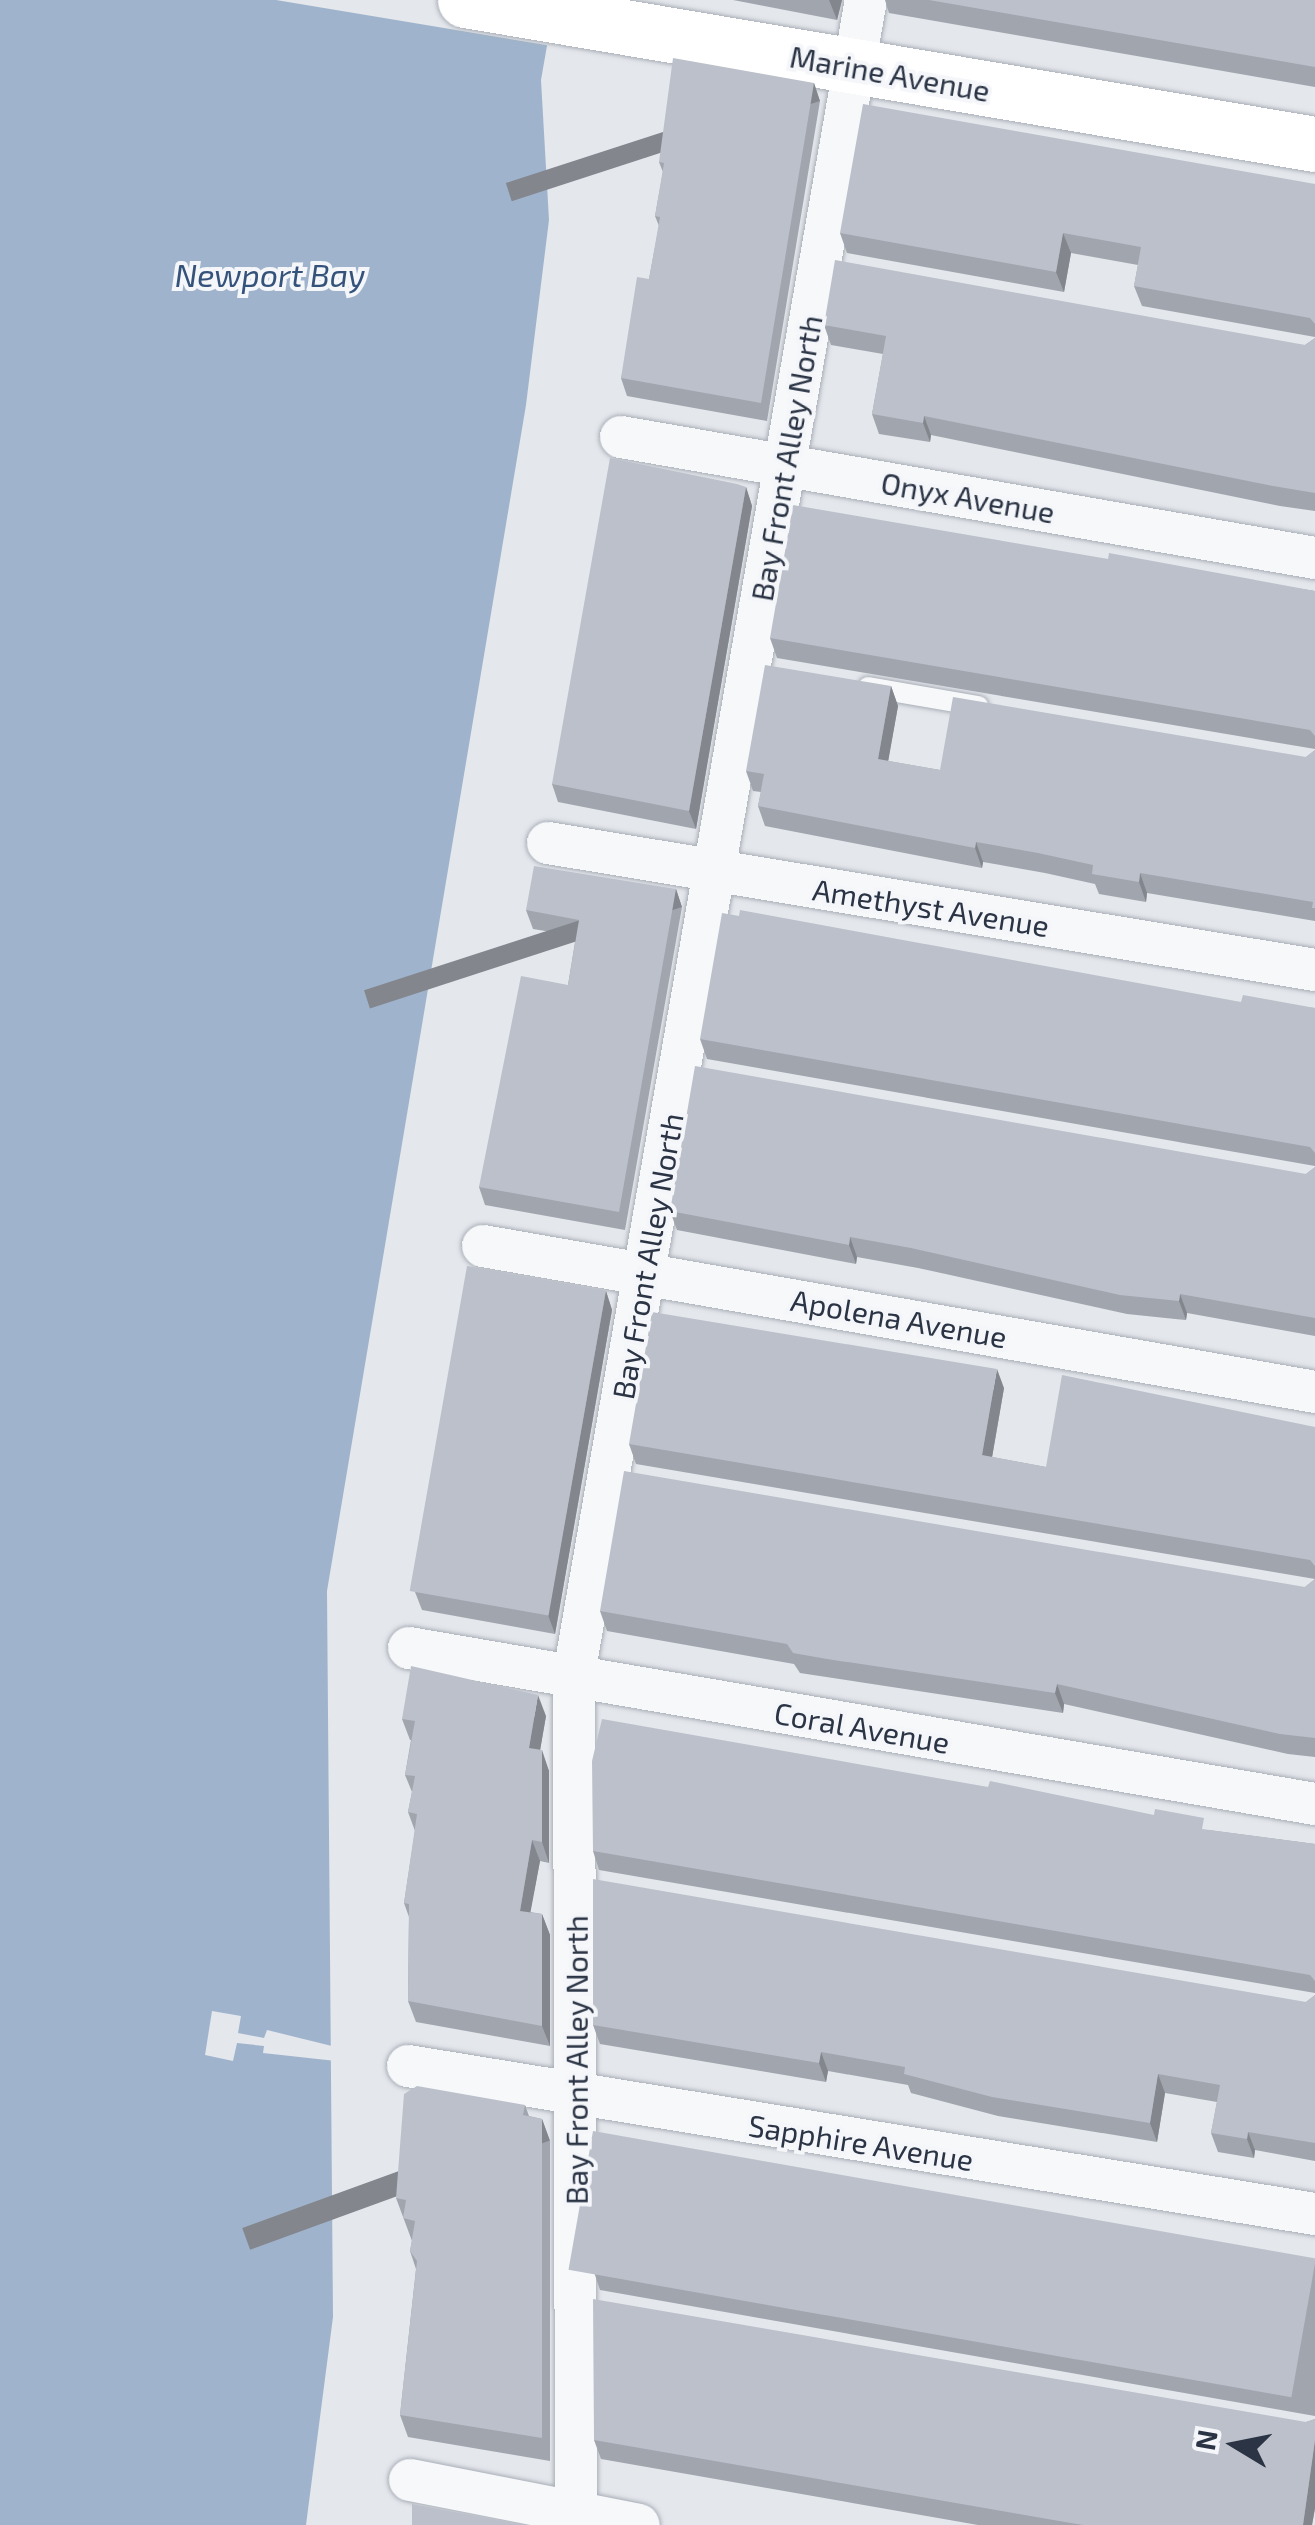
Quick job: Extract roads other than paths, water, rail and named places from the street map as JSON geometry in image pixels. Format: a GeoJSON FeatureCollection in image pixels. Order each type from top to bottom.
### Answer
{"type":"FeatureCollection","features":[{"type":"Feature","properties":{"kind":"street","name":"Marine Avenue"},"geometry":{"type":"LineString","coordinates":[[465,0],[1315,144]]}},
{"type":"Feature","properties":{"kind":"street","name":"Bay Front Alley North"},"geometry":{"type":"LineString","coordinates":[[576,2520],[588,2302],[576,2096],[590,1882],[574,1674],[618,1475],[644,1273],[690,1070],[714,872],[760,668],[784,464],[830,263],[853,66],[866,0]]}},
{"type":"Feature","properties":{"kind":"street","name":"Onyx Avenue"},"geometry":{"type":"LineString","coordinates":[[621,437],[1315,558]]}},
{"type":"Feature","properties":{"kind":"street","name":"Amethyst Avenue"},"geometry":{"type":"LineString","coordinates":[[548,843],[1315,970]]}},
{"type":"Feature","properties":{"kind":"street","name":"Apolena Avenue"},"geometry":{"type":"LineString","coordinates":[[483,1246],[1315,1392]]}},
{"type":"Feature","properties":{"kind":"street","name":"Coral Avenue"},"geometry":{"type":"LineString","coordinates":[[410,1648],[1315,1804]]}},
{"type":"Feature","properties":{"kind":"street","name":"Sapphire Avenue"},"geometry":{"type":"LineString","coordinates":[[408,2066],[1315,2214]]}},
{"type":"Feature","properties":{"kind":"street"},"geometry":{"type":"LineString","coordinates":[[410,2480],[576,2520],[638,2525]]}},
{"type":"Feature","properties":{"kind":"lane"},"geometry":{"type":"LineString","coordinates":[[848,683],[1003,710]]}},
{"type":"Feature","properties":{"kind":"water","name":"Newport Bay"},"geometry":{"type":"Polygon","coordinates":[[[0,0],[555,0],[541,80],[549,220],[526,405],[327,1591],[333,2317],[306,2525],[0,2525],[0,0]]]}}]}
